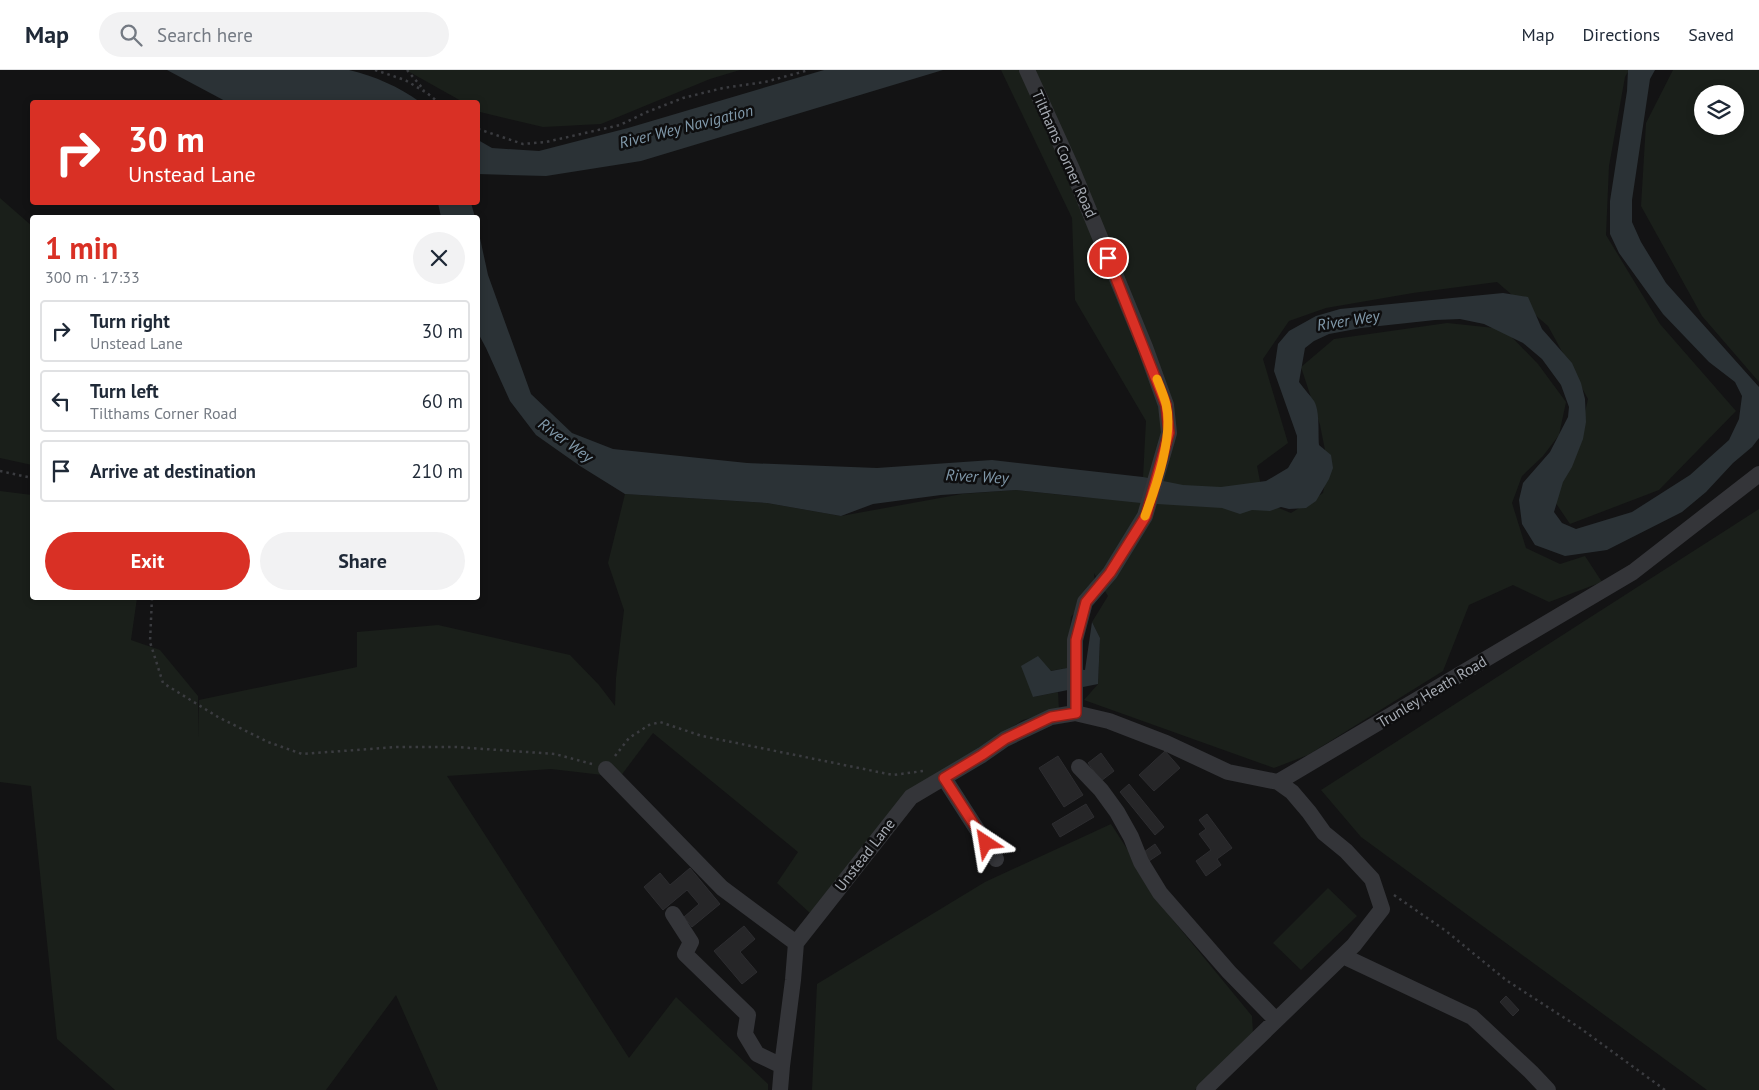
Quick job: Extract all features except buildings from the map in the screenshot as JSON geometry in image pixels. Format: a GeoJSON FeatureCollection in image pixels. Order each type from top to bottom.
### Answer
{"type":"FeatureCollection","features":[{"type":"Feature","properties":{"kind":"street","name":"Tilthams Corner Road"},"geometry":{"type":"LineString","coordinates":[[1026,70],[1072,169],[1144,347],[1166,405],[1169,433],[1146,516],[1110,573],[1086,602],[1076,640],[1076,713]]}},
{"type":"Feature","properties":{"kind":"street","name":"Trunley Heath Road"},"geometry":{"type":"LineString","coordinates":[[1278,782],[1633,572],[1759,474]]}},
{"type":"Feature","properties":{"kind":"street"},"geometry":{"type":"LineString","coordinates":[[1076,713],[1109,721],[1166,743],[1228,772],[1278,782],[1292,792],[1324,833],[1346,852],[1372,879],[1382,909],[1354,945],[1204,1090]]}},
{"type":"Feature","properties":{"kind":"street","name":"Unstead Lane"},"geometry":{"type":"LineString","coordinates":[[796,943],[911,797],[982,755],[1005,739],[1051,717],[1076,713]]}},
{"type":"Feature","properties":{"kind":"street"},"geometry":{"type":"LineString","coordinates":[[1079,767],[1101,790],[1117,812],[1131,837],[1141,862],[1160,893],[1229,972],[1276,1020]]}},
{"type":"Feature","properties":{"kind":"street"},"geometry":{"type":"LineString","coordinates":[[606,768],[722,888],[796,943],[780,1090]]}},
{"type":"Feature","properties":{"kind":"street"},"geometry":{"type":"LineString","coordinates":[[944,778],[996,859]]}},
{"type":"Feature","properties":{"kind":"street"},"geometry":{"type":"LineString","coordinates":[[673,914],[691,942],[685,954],[748,1015],[745,1034],[757,1054],[782,1066]]}},
{"type":"Feature","properties":{"kind":"street"},"geometry":{"type":"LineString","coordinates":[[1343,956],[1472,1017],[1548,1090]]}},
{"type":"Feature","properties":{"kind":"path"},"geometry":{"type":"LineString","coordinates":[[374,70],[405,80],[436,100]]}},
{"type":"Feature","properties":{"kind":"path"},"geometry":{"type":"LineString","coordinates":[[407,70],[427,93]]}},
{"type":"Feature","properties":{"kind":"path"},"geometry":{"type":"LineString","coordinates":[[480,130],[523,144],[546,142],[620,125],[683,98],[723,88],[764,82],[809,70]]}},
{"type":"Feature","properties":{"kind":"path"},"geometry":{"type":"LineString","coordinates":[[0,472],[30,478]]}},
{"type":"Feature","properties":{"kind":"path"},"geometry":{"type":"LineString","coordinates":[[152,600],[150,642],[163,683],[218,717],[268,742],[302,754],[396,747],[456,747],[555,754],[606,768],[629,738],[649,725],[660,722],[702,736],[893,775],[929,770]]}},
{"type":"Feature","properties":{"kind":"path"},"geometry":{"type":"LineString","coordinates":[[1372,879],[1446,931],[1506,980],[1580,1028],[1664,1090]]}},
{"type":"Feature","properties":{"kind":"shaded area"},"geometry":{"type":"Polygon","coordinates":[[[406,70],[740,70],[710,79],[601,124],[543,127],[480,112],[480,100],[459,100],[406,70]]]}},
{"type":"Feature","properties":{"kind":"shaded area"},"geometry":{"type":"Polygon","coordinates":[[[1001,70],[1629,70],[1625,77],[1609,166],[1606,235],[1660,324],[1736,411],[1659,490],[1570,524],[1551,496],[1574,460],[1588,399],[1548,326],[1497,282],[1413,293],[1326,308],[1289,321],[1263,359],[1288,443],[1257,466],[1264,502],[1291,513],[1323,493],[1328,465],[1320,425],[1301,367],[1334,339],[1447,323],[1504,329],[1538,364],[1566,402],[1559,435],[1543,456],[1522,476],[1512,503],[1526,548],[1560,564],[1585,556],[1602,582],[1549,602],[1513,585],[1469,605],[1443,671],[1308,755],[1274,768],[1084,700],[1098,684],[1100,638],[1092,622],[1108,596],[1094,573],[1095,586],[1071,617],[1067,668],[1050,671],[1033,697],[1058,692],[1059,710],[1023,720],[901,799],[810,913],[777,883],[798,852],[653,733],[620,777],[551,769],[447,776],[629,1058],[676,997],[768,1084],[768,1090],[438,1090],[396,995],[326,1090],[115,1090],[57,1039],[31,786],[0,782],[0,491],[30,495],[30,600],[137,600],[131,640],[160,650],[198,696],[198,737],[199,700],[357,667],[357,632],[438,625],[570,655],[599,685],[615,706],[616,678],[624,610],[608,563],[625,494],[767,503],[841,516],[962,494],[1016,490],[1082,497],[1167,499],[1143,477],[1146,421],[1075,300],[1072,218],[1001,70]]]}},
{"type":"Feature","properties":{"kind":"shaded area"},"geometry":{"type":"Polygon","coordinates":[[[1673,70],[1759,70],[1759,382],[1702,316],[1641,206],[1646,123],[1673,70]]]}},
{"type":"Feature","properties":{"kind":"shaded area"},"geometry":{"type":"Polygon","coordinates":[[[0,198],[30,224],[30,465],[0,458],[0,198]]]}},
{"type":"Feature","properties":{"kind":"shaded area"},"geometry":{"type":"Polygon","coordinates":[[[1759,509],[1759,1090],[1707,1090],[1361,837],[1321,790],[1759,509]]]}},
{"type":"Feature","properties":{"kind":"shaded area"},"geometry":{"type":"Polygon","coordinates":[[[1111,824],[1173,920],[1252,1016],[1253,1033],[1195,1090],[812,1090],[817,984],[985,882],[1111,824]]]}},
{"type":"Feature","properties":{"kind":"shaded area"},"geometry":{"type":"Polygon","coordinates":[[[1328,888],[1357,916],[1301,970],[1273,943],[1328,888]]]}},
{"type":"Feature","properties":{"kind":"water"},"geometry":{"type":"Polygon","coordinates":[[[167,70],[349,70],[368,75],[417,100],[223,100],[167,70]]]}},
{"type":"Feature","properties":{"kind":"water","name":"River Wey Navigation"},"geometry":{"type":"Polygon","coordinates":[[[824,70],[943,70],[641,161],[546,176],[480,174],[480,141],[492,148],[539,151],[628,128],[824,70]]]}},
{"type":"Feature","properties":{"kind":"water","name":"River Wey"},"geometry":{"type":"Polygon","coordinates":[[[1628,70],[1655,70],[1650,79],[1632,200],[1632,222],[1641,242],[1666,283],[1759,387],[1759,438],[1706,492],[1682,512],[1607,550],[1565,556],[1535,545],[1522,524],[1519,500],[1523,483],[1550,452],[1568,417],[1569,407],[1561,385],[1542,359],[1523,343],[1484,324],[1460,319],[1361,328],[1329,334],[1314,341],[1305,348],[1299,382],[1316,405],[1319,445],[1331,455],[1333,468],[1329,479],[1316,501],[1306,508],[1289,509],[1281,507],[1270,511],[1252,510],[1240,514],[1222,508],[1141,503],[1016,490],[941,495],[873,504],[841,516],[767,503],[625,494],[580,466],[536,435],[510,401],[480,337],[480,238],[488,275],[531,394],[572,433],[613,449],[747,463],[877,468],[992,460],[1143,477],[1183,485],[1221,487],[1266,481],[1288,468],[1297,453],[1297,436],[1274,371],[1278,344],[1289,331],[1316,316],[1340,309],[1503,293],[1528,297],[1542,329],[1572,363],[1581,383],[1585,399],[1586,422],[1583,439],[1572,467],[1563,482],[1554,512],[1562,523],[1576,529],[1632,512],[1690,475],[1729,440],[1739,419],[1742,396],[1735,382],[1709,362],[1663,314],[1619,253],[1610,234],[1610,201],[1627,91],[1628,70]]]}},
{"type":"Feature","properties":{"kind":"water"},"geometry":{"type":"Polygon","coordinates":[[[438,205],[472,205],[474,215],[441,215],[438,205]]]}},
{"type":"Feature","properties":{"kind":"water"},"geometry":{"type":"Polygon","coordinates":[[[1092,622],[1100,638],[1098,684],[1033,697],[1021,666],[1038,656],[1051,671],[1067,668],[1085,670],[1092,622]]]}},
{"type":"Feature","properties":{"kind":"slow traffic"},"geometry":{"type":"LineString","coordinates":[[1145,516],[1160,470],[1169,433],[1166,405],[1157,379]]}},
{"type":"Feature","properties":{"kind":"route"},"geometry":{"type":"LineString","coordinates":[[986,843],[944,778],[1005,739],[1051,717],[1076,713],[1076,640],[1086,602],[1110,573],[1146,516],[1169,433],[1166,405],[1108,258]]}}]}
